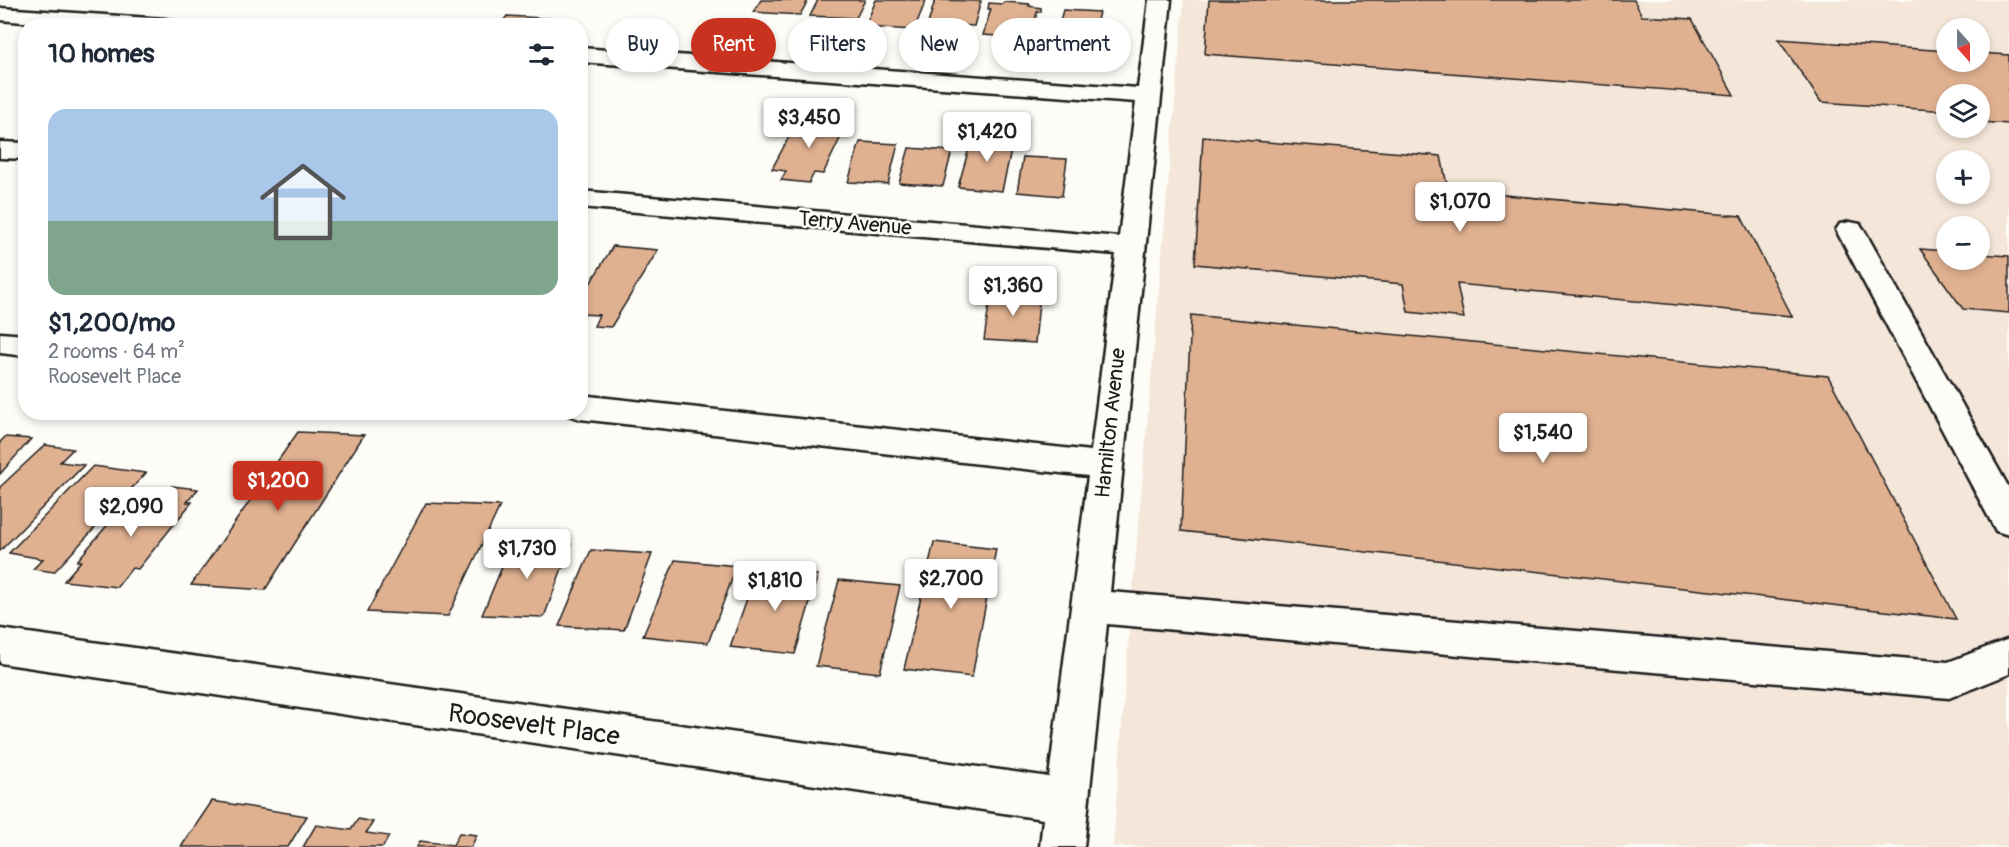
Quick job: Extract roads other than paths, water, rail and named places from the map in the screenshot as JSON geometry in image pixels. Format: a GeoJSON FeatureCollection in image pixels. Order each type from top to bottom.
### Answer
{"type":"FeatureCollection","features":[{"type":"Feature","properties":{"kind":"street","name":"Hamilton Avenue"},"geometry":{"type":"LineString","coordinates":[[1062,847],[1160,0]]}},
{"type":"Feature","properties":{"kind":"street"},"geometry":{"type":"LineString","coordinates":[[0,14],[55,18]]}},
{"type":"Feature","properties":{"kind":"street"},"geometry":{"type":"LineString","coordinates":[[588,56],[1148,96]]}},
{"type":"Feature","properties":{"kind":"street"},"geometry":{"type":"LineString","coordinates":[[0,150],[18,151]]}},
{"type":"Feature","properties":{"kind":"street","name":"Terry Avenue"},"geometry":{"type":"LineString","coordinates":[[588,200],[1130,247]]}},
{"type":"Feature","properties":{"kind":"street"},"geometry":{"type":"LineString","coordinates":[[1850,230],[2009,521]]}},
{"type":"Feature","properties":{"kind":"street"},"geometry":{"type":"LineString","coordinates":[[0,343],[18,345]]}},
{"type":"Feature","properties":{"kind":"street"},"geometry":{"type":"LineString","coordinates":[[588,408],[1106,465]]}},
{"type":"Feature","properties":{"kind":"street"},"geometry":{"type":"LineString","coordinates":[[1090,606],[1949,680],[2009,656]]}},
{"type":"Feature","properties":{"kind":"street","name":"Roosevelt Place"},"geometry":{"type":"LineString","coordinates":[[0,646],[1067,801]]}}]}
